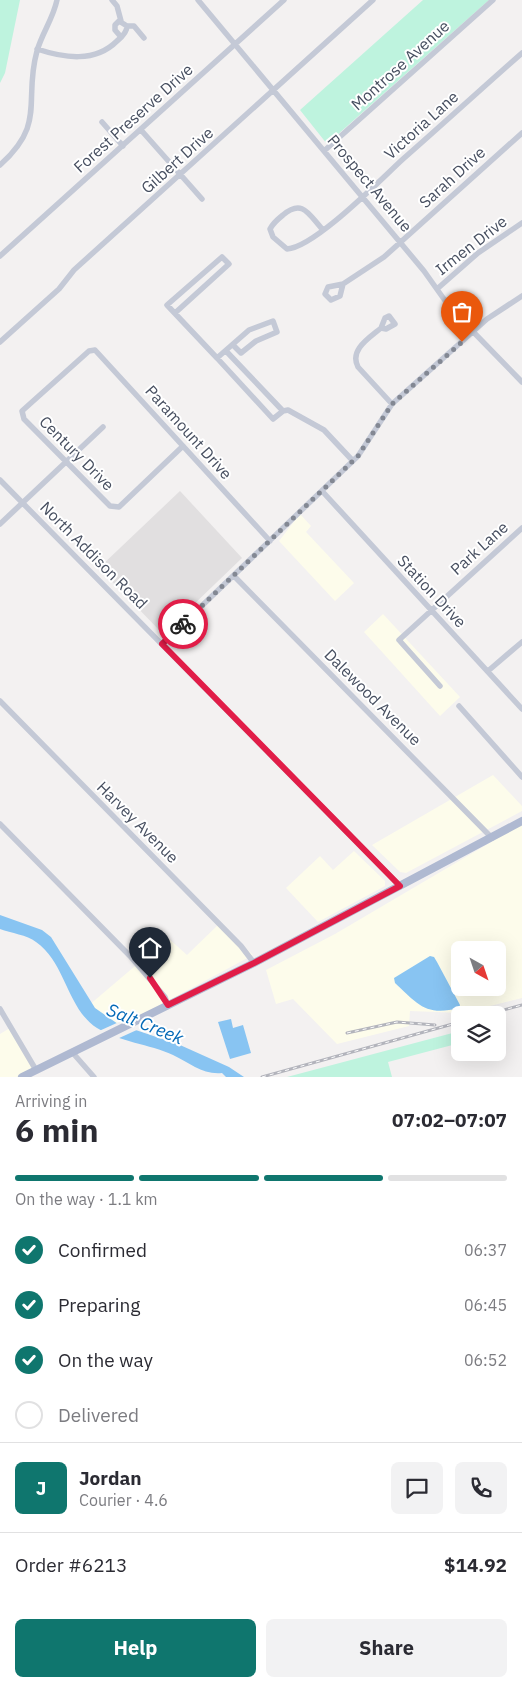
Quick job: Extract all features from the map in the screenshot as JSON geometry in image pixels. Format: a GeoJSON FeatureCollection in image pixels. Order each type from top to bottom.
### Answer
{"type":"FeatureCollection","features":[{"type":"Feature","properties":{"kind":"main road"},"geometry":{"type":"LineString","coordinates":[[22,1077],[254,963],[522,821]]}},
{"type":"Feature","properties":{"kind":"street"},"geometry":{"type":"LineString","coordinates":[[0,165],[18,147],[28,128],[37,49],[52,19],[56,0]]}},
{"type":"Feature","properties":{"kind":"street"},"geometry":{"type":"LineString","coordinates":[[112,0],[121,21],[127,26],[134,26],[144,38]]}},
{"type":"Feature","properties":{"kind":"street","name":"Prospect Avenue"},"geometry":{"type":"LineString","coordinates":[[198,0],[400,242],[451,308],[522,382]]}},
{"type":"Feature","properties":{"kind":"street","name":"Forest Preserve Drive"},"geometry":{"type":"LineString","coordinates":[[0,256],[284,0]]}},
{"type":"Feature","properties":{"kind":"street","name":"Gilbert Drive"},"geometry":{"type":"LineString","coordinates":[[0,342],[60,289],[74,270],[275,91],[373,0]]}},
{"type":"Feature","properties":{"kind":"street","name":"Montrose Avenue"},"geometry":{"type":"LineString","coordinates":[[324,151],[493,0]]}},
{"type":"Feature","properties":{"kind":"street"},"geometry":{"type":"LineString","coordinates":[[121,21],[115,25],[115,30],[121,37]]}},
{"type":"Feature","properties":{"kind":"street"},"geometry":{"type":"LineString","coordinates":[[37,49],[61,57],[101,53],[127,31],[127,26]]}},
{"type":"Feature","properties":{"kind":"street","name":"Victoria Lane"},"geometry":{"type":"LineString","coordinates":[[323,230],[305,210],[297,206],[291,208],[270,229],[273,237],[287,249],[323,230],[522,53]]}},
{"type":"Feature","properties":{"kind":"street"},"geometry":{"type":"LineString","coordinates":[[102,122],[123,146]]}},
{"type":"Feature","properties":{"kind":"street"},"geometry":{"type":"LineString","coordinates":[[141,130],[202,199]]}},
{"type":"Feature","properties":{"kind":"street","name":"Sarah Drive"},"geometry":{"type":"LineString","coordinates":[[343,284],[363,272],[400,242],[522,133]]}},
{"type":"Feature","properties":{"kind":"street","name":"Irmen Drive"},"geometry":{"type":"LineString","coordinates":[[437,289],[478,253],[522,223]]}},
{"type":"Feature","properties":{"kind":"street"},"geometry":{"type":"LineString","coordinates":[[175,313],[229,264],[222,257],[168,305],[175,313],[274,419],[282,411],[288,410],[324,430],[353,461]]}},
{"type":"Feature","properties":{"kind":"street"},"geometry":{"type":"LineString","coordinates":[[162,644],[353,461],[392,404],[473,330],[522,296]]}},
{"type":"Feature","properties":{"kind":"street"},"geometry":{"type":"LineString","coordinates":[[217,358],[249,330],[273,321],[277,332],[256,341],[241,353],[233,345]]}},
{"type":"Feature","properties":{"kind":"street"},"geometry":{"type":"LineString","coordinates":[[381,328],[357,350],[355,361],[358,367],[392,404]]}},
{"type":"Feature","properties":{"kind":"street","name":"Paramount Drive"},"geometry":{"type":"LineString","coordinates":[[85,354],[96,350],[270,541]]}},
{"type":"Feature","properties":{"kind":"street"},"geometry":{"type":"LineString","coordinates":[[226,351],[282,411]]}},
{"type":"Feature","properties":{"kind":"street","name":"Century Drive"},"geometry":{"type":"LineString","coordinates":[[85,354],[24,409],[22,415],[66,462],[115,508],[119,507],[183,446]]}},
{"type":"Feature","properties":{"kind":"street"},"geometry":{"type":"LineString","coordinates":[[0,524],[103,427]]}},
{"type":"Feature","properties":{"kind":"street","name":"North Addison Road"},"geometry":{"type":"LineString","coordinates":[[0,480],[400,886]]}},
{"type":"Feature","properties":{"kind":"street","name":"Station Drive"},"geometry":{"type":"LineString","coordinates":[[322,492],[522,709]]}},
{"type":"Feature","properties":{"kind":"street","name":"Park Lane"},"geometry":{"type":"LineString","coordinates":[[440,686],[398,640],[522,528]]}},
{"type":"Feature","properties":{"kind":"street","name":"Dalewood Avenue"},"geometry":{"type":"LineString","coordinates":[[234,576],[492,838]]}},
{"type":"Feature","properties":{"kind":"street"},"geometry":{"type":"LineString","coordinates":[[488,671],[522,642]]}},
{"type":"Feature","properties":{"kind":"street","name":"Harvey Avenue"},"geometry":{"type":"LineString","coordinates":[[0,701],[250,955],[254,963]]}},
{"type":"Feature","properties":{"kind":"street"},"geometry":{"type":"LineString","coordinates":[[459,706],[522,777]]}},
{"type":"Feature","properties":{"kind":"street"},"geometry":{"type":"LineString","coordinates":[[0,824],[142,969],[168,1005]]}},
{"type":"Feature","properties":{"kind":"street"},"geometry":{"type":"LineString","coordinates":[[0,1009],[36,1070]]}},
{"type":"Feature","properties":{"kind":"street"},"geometry":{"type":"LineString","coordinates":[[72,1052],[94,1077]]}},
{"type":"Feature","properties":{"kind":"shaded area"},"geometry":{"type":"Polygon","coordinates":[[[180,491],[242,558],[163,634],[99,568],[180,491]]]}},
{"type":"Feature","properties":{"kind":"shaded area"},"geometry":{"type":"Polygon","coordinates":[[[300,514],[311,526],[306,532],[354,583],[335,601],[279,541],[300,514]]]}},
{"type":"Feature","properties":{"kind":"shaded area"},"geometry":{"type":"Polygon","coordinates":[[[383,614],[460,697],[440,716],[364,632],[383,614]]]}},
{"type":"Feature","properties":{"kind":"shaded area"},"geometry":{"type":"Polygon","coordinates":[[[493,775],[522,806],[522,811],[406,873],[400,872],[372,845],[493,775]]]}},
{"type":"Feature","properties":{"kind":"shaded area"},"geometry":{"type":"Polygon","coordinates":[[[522,824],[522,998],[490,1006],[451,1006],[451,1013],[410,1011],[409,1026],[337,1044],[293,999],[276,1004],[266,970],[335,934],[522,824]]]}},
{"type":"Feature","properties":{"kind":"shaded area"},"geometry":{"type":"Polygon","coordinates":[[[354,851],[385,881],[385,886],[318,922],[286,888],[320,856],[333,870],[354,851]]]}},
{"type":"Feature","properties":{"kind":"shaded area"},"geometry":{"type":"Polygon","coordinates":[[[220,923],[253,955],[119,1027],[88,1006],[168,938],[187,955],[220,923]]]}},
{"type":"Feature","properties":{"kind":"shaded area"},"geometry":{"type":"Polygon","coordinates":[[[10,1028],[35,1069],[20,1077],[0,1077],[0,1034],[10,1028]]]}},
{"type":"Feature","properties":{"kind":"green space"},"geometry":{"type":"Polygon","coordinates":[[[0,0],[20,0],[5,73],[0,83],[0,0]]]}},
{"type":"Feature","properties":{"kind":"green space"},"geometry":{"type":"Polygon","coordinates":[[[423,0],[489,0],[327,144],[300,110],[423,0]]]}},
{"type":"Feature","properties":{"kind":"green space"},"geometry":{"type":"Polygon","coordinates":[[[451,1033],[451,1045],[388,1062],[392,1077],[287,1077],[451,1033]]]}},
{"type":"Feature","properties":{"kind":"water"},"geometry":{"type":"Polygon","coordinates":[[[0,915],[42,930],[51,937],[95,1008],[118,1024],[180,1045],[229,1067],[244,1077],[226,1077],[222,1073],[209,1072],[197,1068],[164,1051],[115,1037],[97,1028],[87,1020],[79,1009],[61,973],[46,951],[28,938],[0,929],[0,915]]]}},
{"type":"Feature","properties":{"kind":"water"},"geometry":{"type":"Polygon","coordinates":[[[430,956],[434,957],[451,988],[451,996],[455,996],[460,1006],[451,1006],[451,1009],[438,1011],[422,1006],[395,983],[394,978],[430,956]]]}},
{"type":"Feature","properties":{"kind":"water"},"geometry":{"type":"Polygon","coordinates":[[[231,1019],[233,1028],[243,1025],[251,1053],[230,1059],[218,1022],[231,1019]]]}},
{"type":"Feature","properties":{"kind":"pier"},"geometry":{"type":"Polygon","coordinates":[[[119,1022],[139,1029],[117,1039],[99,1031],[119,1022]]]}},
{"type":"Feature","properties":{"kind":"railway"},"geometry":{"type":"LineString","coordinates":[[506,1009],[522,1005]]}},
{"type":"Feature","properties":{"kind":"railway"},"geometry":{"type":"LineString","coordinates":[[347,1033],[397,1022],[435,1025]]}},
{"type":"Feature","properties":{"kind":"railway"},"geometry":{"type":"LineString","coordinates":[[262,1077],[451,1024]]}},
{"type":"Feature","properties":{"kind":"way so far"},"geometry":{"type":"LineString","coordinates":[[183,624],[358,456],[392,404],[462,342]]}},
{"type":"Feature","properties":{"kind":"route"},"geometry":{"type":"LineString","coordinates":[[150,978],[168,1005],[254,963],[400,886],[162,644],[183,624]]}},
{"type":"Feature","properties":{"kind":"water label","name":"Salt Creek"},"geometry":{"type":"Point","coordinates":[145,1024]}}]}
